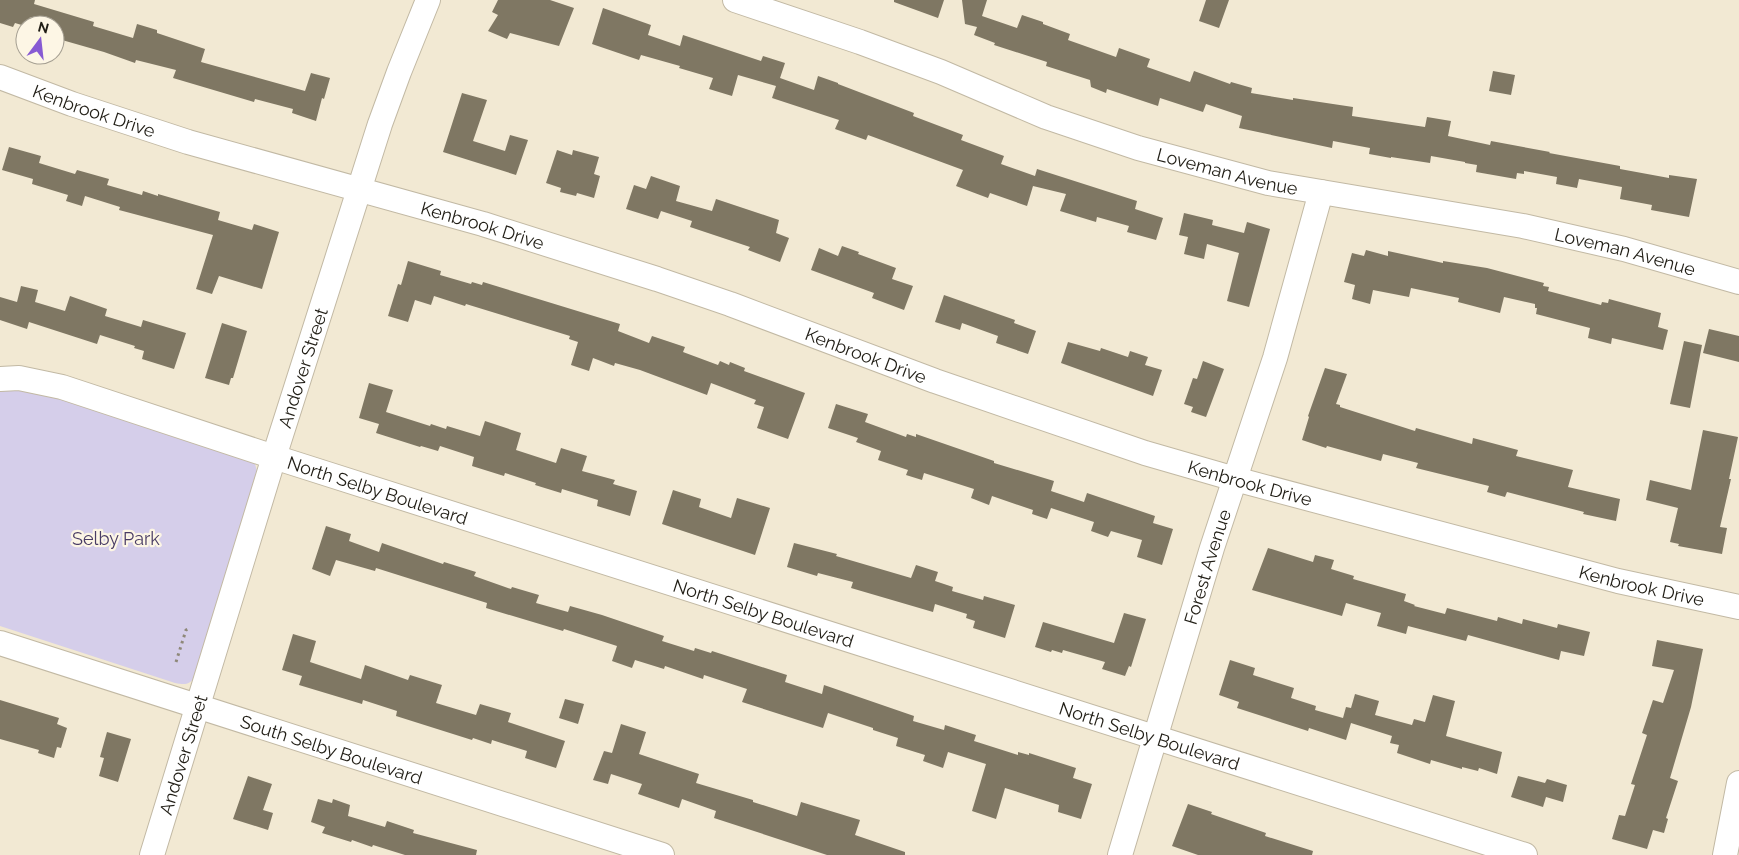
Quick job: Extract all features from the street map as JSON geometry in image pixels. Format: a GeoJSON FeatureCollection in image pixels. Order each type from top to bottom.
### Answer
{"type":"FeatureCollection","features":[{"type":"Feature","properties":{"kind":"street","name":"Andover Street"},"geometry":{"type":"LineString","coordinates":[[152,855],[274,458],[359,190],[395,80],[428,0]]}},
{"type":"Feature","properties":{"kind":"street","name":"Loveman Avenue"},"geometry":{"type":"LineString","coordinates":[[735,0],[860,42],[941,72],[1046,117],[1129,145],[1268,183],[1523,226],[1624,249],[1739,282]]}},
{"type":"Feature","properties":{"kind":"street","name":"Kenbrook Drive"},"geometry":{"type":"LineString","coordinates":[[0,77],[72,104],[188,142],[483,224],[657,279],[730,304],[935,381],[1145,453],[1235,479],[1618,581],[1739,607]]}},
{"type":"Feature","properties":{"kind":"street","name":"Forest Avenue"},"geometry":{"type":"LineString","coordinates":[[1120,855],[1212,548],[1275,358],[1320,192]]}},
{"type":"Feature","properties":{"kind":"street","name":"North Selby Boulevard"},"geometry":{"type":"LineString","coordinates":[[0,379],[19,378],[62,387],[274,458],[1525,855]]}},
{"type":"Feature","properties":{"kind":"street","name":"South Selby Boulevard"},"geometry":{"type":"LineString","coordinates":[[0,643],[662,855]]}},
{"type":"Feature","properties":{"kind":"street"},"geometry":{"type":"LineString","coordinates":[[1725,855],[1739,783]]}},
{"type":"Feature","properties":{"kind":"path"},"geometry":{"type":"LineString","coordinates":[[176,662],[186,630],[188,629]]}},
{"type":"Feature","properties":{"kind":"green space","name":"Selby Park"},"geometry":{"type":"Polygon","coordinates":[[[0,390],[44,393],[248,459],[255,464],[257,471],[255,480],[195,677],[191,682],[184,684],[175,683],[0,626],[0,390]]]}},
{"type":"Feature","properties":{"kind":"building"},"geometry":{"type":"Polygon","coordinates":[[[0,0],[35,0],[34,4],[94,22],[93,26],[133,38],[137,24],[157,30],[157,33],[205,49],[201,62],[305,91],[311,73],[330,78],[316,121],[292,113],[293,109],[255,99],[254,102],[173,78],[176,70],[136,60],[135,63],[65,41],[65,15],[15,15],[13,27],[0,23],[0,0]]]}},
{"type":"Feature","properties":{"kind":"building"},"geometry":{"type":"Polygon","coordinates":[[[498,0],[550,0],[574,8],[559,46],[510,33],[507,39],[488,31],[498,15],[492,12],[498,0]]]}},
{"type":"Feature","properties":{"kind":"building"},"geometry":{"type":"Polygon","coordinates":[[[894,0],[944,0],[938,18],[894,2],[894,0]]]}},
{"type":"Feature","properties":{"kind":"building"},"geometry":{"type":"Polygon","coordinates":[[[962,0],[987,0],[982,16],[1017,28],[1022,15],[1070,34],[1068,40],[1116,57],[1119,48],[1150,59],[1147,67],[1190,82],[1194,71],[1230,84],[1231,82],[1252,88],[1251,93],[1353,107],[1352,116],[1425,127],[1427,117],[1451,121],[1448,136],[1490,145],[1491,141],[1550,152],[1620,166],[1620,169],[1669,178],[1669,175],[1697,179],[1689,217],[1651,210],[1652,205],[1620,199],[1622,187],[1579,179],[1577,188],[1556,184],[1557,177],[1524,171],[1524,174],[1517,173],[1516,179],[1476,172],[1477,165],[1465,162],[1431,156],[1430,163],[1391,158],[1369,154],[1370,148],[1333,141],[1332,148],[1239,128],[1242,116],[1206,104],[1203,112],[1160,98],[1158,106],[1107,89],[1106,93],[1091,87],[1090,80],[1046,66],[1047,62],[994,45],[995,43],[974,35],[977,27],[965,24],[962,0]]]}},
{"type":"Feature","properties":{"kind":"building"},"geometry":{"type":"Polygon","coordinates":[[[1206,0],[1229,0],[1219,28],[1199,21],[1206,0]]]}},
{"type":"Feature","properties":{"kind":"building"},"geometry":{"type":"Polygon","coordinates":[[[603,8],[651,25],[648,35],[680,46],[683,35],[761,61],[763,56],[785,63],[780,78],[814,90],[818,76],[838,83],[914,113],[913,116],[963,135],[961,140],[1004,156],[1001,164],[1035,176],[1037,169],[1137,201],[1135,209],[1163,218],[1156,240],[1127,232],[1129,226],[1097,217],[1096,222],[1060,211],[1066,194],[1033,186],[1027,206],[990,193],[988,198],[956,186],[963,170],[868,135],[866,140],[835,129],[839,120],[772,98],[776,86],[738,75],[732,96],[709,89],[713,78],[641,55],[639,60],[592,44],[603,8]]]}},
{"type":"Feature","properties":{"kind":"building"},"geometry":{"type":"Polygon","coordinates":[[[1493,71],[1515,75],[1511,95],[1489,91],[1493,71]]]}},
{"type":"Feature","properties":{"kind":"building"},"geometry":{"type":"Polygon","coordinates":[[[462,93],[487,100],[473,141],[505,151],[510,135],[528,140],[516,175],[443,152],[462,93]]]}},
{"type":"Feature","properties":{"kind":"building"},"geometry":{"type":"Polygon","coordinates":[[[9,147],[41,156],[39,163],[75,174],[77,170],[109,179],[107,185],[142,195],[143,191],[158,196],[158,194],[220,212],[218,220],[252,230],[254,224],[279,232],[262,289],[219,276],[212,294],[196,289],[213,235],[119,210],[120,207],[85,196],[82,206],[66,201],[68,195],[32,184],[33,179],[2,170],[9,147]]]}},
{"type":"Feature","properties":{"kind":"building"},"geometry":{"type":"Polygon","coordinates":[[[557,150],[572,155],[573,150],[599,157],[594,174],[600,176],[594,198],[577,193],[576,196],[560,192],[561,188],[546,183],[557,150]]]}},
{"type":"Feature","properties":{"kind":"building"},"geometry":{"type":"Polygon","coordinates":[[[651,176],[680,186],[676,201],[712,211],[716,199],[779,220],[776,233],[789,238],[780,262],[748,250],[750,247],[690,227],[692,221],[661,211],[658,219],[626,209],[634,185],[646,189],[651,176]]]}},
{"type":"Feature","properties":{"kind":"building"},"geometry":{"type":"Polygon","coordinates":[[[1184,213],[1213,220],[1212,225],[1244,233],[1247,222],[1270,229],[1249,307],[1227,301],[1239,253],[1207,244],[1204,259],[1184,254],[1188,237],[1179,235],[1184,213]]]}},
{"type":"Feature","properties":{"kind":"building"},"geometry":{"type":"Polygon","coordinates":[[[842,246],[896,268],[892,279],[913,286],[904,310],[872,298],[874,293],[811,270],[819,248],[838,256],[842,246]]]}},
{"type":"Feature","properties":{"kind":"building"},"geometry":{"type":"Polygon","coordinates":[[[1366,250],[1388,256],[1388,251],[1443,263],[1443,261],[1487,268],[1544,283],[1543,286],[1549,287],[1548,291],[1601,305],[1602,302],[1608,303],[1609,299],[1661,313],[1658,327],[1668,330],[1663,350],[1612,338],[1611,344],[1588,338],[1590,328],[1536,314],[1537,308],[1535,308],[1535,304],[1504,297],[1500,313],[1458,302],[1459,298],[1411,288],[1409,297],[1373,290],[1370,304],[1352,299],[1355,285],[1344,282],[1352,253],[1364,256],[1366,250]]]}},
{"type":"Feature","properties":{"kind":"building"},"geometry":{"type":"Polygon","coordinates":[[[408,261],[441,271],[440,275],[471,284],[472,282],[482,285],[483,282],[620,324],[618,331],[649,343],[652,336],[685,347],[683,352],[718,365],[720,361],[729,365],[730,362],[745,368],[744,371],[805,393],[788,439],[757,428],[764,407],[754,404],[756,400],[711,383],[707,395],[640,370],[615,363],[614,366],[593,358],[589,371],[571,365],[578,342],[569,339],[570,336],[466,304],[465,306],[434,296],[431,305],[415,300],[408,322],[388,316],[398,284],[401,285],[408,261]]]}},
{"type":"Feature","properties":{"kind":"building"},"geometry":{"type":"Polygon","coordinates":[[[21,286],[38,290],[35,302],[65,311],[70,296],[107,309],[105,316],[141,327],[143,320],[186,333],[174,369],[142,359],[144,351],[134,348],[135,346],[100,335],[97,344],[29,322],[27,329],[0,320],[0,297],[17,302],[21,286]]]}},
{"type":"Feature","properties":{"kind":"building"},"geometry":{"type":"Polygon","coordinates":[[[944,295],[1015,320],[1014,323],[1036,331],[1028,354],[996,343],[998,336],[962,323],[960,330],[935,322],[944,295]]]}},
{"type":"Feature","properties":{"kind":"building"},"geometry":{"type":"Polygon","coordinates":[[[222,323],[247,331],[233,378],[231,378],[229,385],[205,378],[222,323]]]}},
{"type":"Feature","properties":{"kind":"building"},"geometry":{"type":"Polygon","coordinates":[[[1709,329],[1739,336],[1739,362],[1703,353],[1709,329]]]}},
{"type":"Feature","properties":{"kind":"building"},"geometry":{"type":"Polygon","coordinates":[[[1684,341],[1702,345],[1690,408],[1670,404],[1684,341]]]}},
{"type":"Feature","properties":{"kind":"building"},"geometry":{"type":"Polygon","coordinates":[[[1068,342],[1100,351],[1101,348],[1128,357],[1130,351],[1148,357],[1145,365],[1162,370],[1153,396],[1061,363],[1068,342]]]}},
{"type":"Feature","properties":{"kind":"building"},"geometry":{"type":"Polygon","coordinates":[[[1203,361],[1224,369],[1206,417],[1191,412],[1193,407],[1184,404],[1193,378],[1197,379],[1203,361]]]}},
{"type":"Feature","properties":{"kind":"building"},"geometry":{"type":"Polygon","coordinates":[[[1325,368],[1347,374],[1336,404],[1340,405],[1340,407],[1415,431],[1416,428],[1472,444],[1473,438],[1518,450],[1516,456],[1573,470],[1568,487],[1620,499],[1616,521],[1583,514],[1584,512],[1507,492],[1505,497],[1487,492],[1489,486],[1416,468],[1418,463],[1383,454],[1381,461],[1327,446],[1326,448],[1302,440],[1308,416],[1325,368]]]}},
{"type":"Feature","properties":{"kind":"building"},"geometry":{"type":"Polygon","coordinates":[[[369,383],[393,390],[386,412],[430,426],[431,424],[446,429],[447,426],[480,436],[485,421],[521,433],[516,450],[556,463],[561,448],[587,456],[582,471],[615,480],[613,484],[637,491],[630,516],[597,506],[598,500],[562,489],[561,493],[505,473],[504,476],[472,466],[474,457],[440,446],[438,451],[420,447],[376,433],[379,424],[359,418],[369,383]]]}},
{"type":"Feature","properties":{"kind":"building"},"geometry":{"type":"Polygon","coordinates":[[[836,404],[868,414],[865,422],[906,437],[907,434],[916,437],[916,434],[994,461],[994,463],[1054,481],[1051,491],[1084,502],[1087,493],[1155,516],[1153,523],[1173,529],[1162,565],[1137,557],[1142,540],[1111,531],[1108,537],[1091,531],[1094,522],[1051,508],[1047,519],[1032,514],[1033,510],[992,496],[989,505],[971,498],[974,489],[924,473],[922,480],[906,475],[908,470],[878,460],[881,451],[856,442],[858,438],[828,428],[836,404]]]}},
{"type":"Feature","properties":{"kind":"building"},"geometry":{"type":"Polygon","coordinates":[[[1703,430],[1738,437],[1720,527],[1727,528],[1722,554],[1678,546],[1679,544],[1670,542],[1678,508],[1646,500],[1650,480],[1691,490],[1703,430]]]}},
{"type":"Feature","properties":{"kind":"building"},"geometry":{"type":"Polygon","coordinates":[[[673,490],[701,499],[699,507],[731,518],[737,498],[770,508],[755,555],[662,524],[673,490]]]}},
{"type":"Feature","properties":{"kind":"building"},"geometry":{"type":"Polygon","coordinates":[[[326,526],[351,534],[349,541],[379,552],[382,543],[443,564],[444,562],[476,572],[474,576],[511,589],[512,587],[539,595],[536,603],[568,612],[570,606],[602,615],[664,636],[662,641],[694,651],[695,648],[711,653],[712,651],[787,675],[785,682],[822,694],[824,685],[914,716],[913,721],[944,730],[945,725],[976,735],[974,741],[1018,755],[1018,752],[1029,755],[1029,753],[1076,768],[1073,778],[1092,784],[1081,819],[1058,812],[1059,805],[1005,788],[996,819],[972,811],[986,764],[948,752],[943,768],[923,761],[925,755],[896,746],[898,738],[873,730],[873,728],[828,713],[823,728],[742,702],[747,689],[704,675],[703,679],[665,666],[664,669],[635,660],[632,668],[612,661],[617,646],[564,629],[563,631],[486,608],[487,603],[376,568],[375,571],[336,560],[330,576],[312,569],[326,526]]]}},
{"type":"Feature","properties":{"kind":"building"},"geometry":{"type":"Polygon","coordinates":[[[794,543],[837,554],[836,556],[911,578],[916,565],[938,572],[935,581],[953,587],[952,591],[983,600],[984,596],[1015,605],[1005,638],[973,628],[975,621],[966,618],[967,614],[935,604],[933,612],[851,588],[853,582],[818,573],[817,576],[787,567],[794,543]]]}},
{"type":"Feature","properties":{"kind":"building"},"geometry":{"type":"Polygon","coordinates":[[[1268,548],[1313,562],[1315,555],[1334,560],[1331,569],[1354,576],[1353,579],[1406,594],[1404,601],[1414,606],[1445,614],[1447,608],[1497,621],[1498,617],[1522,624],[1523,619],[1557,628],[1558,624],[1590,632],[1584,656],[1561,651],[1559,660],[1468,635],[1466,641],[1408,626],[1406,634],[1377,626],[1381,613],[1346,603],[1342,616],[1252,590],[1268,548]]]}},
{"type":"Feature","properties":{"kind":"building"},"geometry":{"type":"Polygon","coordinates":[[[1124,613],[1146,619],[1131,667],[1129,666],[1125,676],[1102,669],[1105,662],[1063,650],[1062,653],[1052,650],[1051,652],[1035,647],[1043,622],[1114,643],[1124,613]]]}},
{"type":"Feature","properties":{"kind":"building"},"geometry":{"type":"Polygon","coordinates":[[[293,634],[316,641],[310,662],[361,679],[365,665],[408,680],[410,675],[442,685],[436,703],[476,715],[480,704],[511,713],[508,722],[565,741],[556,768],[525,758],[527,751],[492,740],[491,744],[473,738],[472,740],[396,716],[397,711],[363,700],[362,704],[299,685],[302,676],[282,670],[293,634]]]}},
{"type":"Feature","properties":{"kind":"building"},"geometry":{"type":"Polygon","coordinates":[[[1657,640],[1703,649],[1691,707],[1670,778],[1678,781],[1666,818],[1668,819],[1664,833],[1653,830],[1647,849],[1612,839],[1619,815],[1625,816],[1635,785],[1631,784],[1647,735],[1642,733],[1653,700],[1663,703],[1674,670],[1652,666],[1657,640]]]}},
{"type":"Feature","properties":{"kind":"building"},"geometry":{"type":"Polygon","coordinates":[[[1230,660],[1255,668],[1253,675],[1294,688],[1291,698],[1316,706],[1315,710],[1343,718],[1346,707],[1351,708],[1355,694],[1379,701],[1375,715],[1412,725],[1414,719],[1425,722],[1433,695],[1455,701],[1446,736],[1502,752],[1497,774],[1479,768],[1478,771],[1462,767],[1462,769],[1431,760],[1430,764],[1397,753],[1399,745],[1390,743],[1392,736],[1351,723],[1346,740],[1309,728],[1308,731],[1237,708],[1239,702],[1219,695],[1230,660]]]}},
{"type":"Feature","properties":{"kind":"building"},"geometry":{"type":"Polygon","coordinates":[[[565,699],[584,704],[578,724],[559,718],[565,699]]]}},
{"type":"Feature","properties":{"kind":"building"},"geometry":{"type":"Polygon","coordinates":[[[0,700],[59,718],[57,724],[67,728],[61,748],[57,747],[54,758],[38,753],[39,750],[0,739],[0,700]]]}},
{"type":"Feature","properties":{"kind":"building"},"geometry":{"type":"Polygon","coordinates":[[[621,724],[646,732],[639,754],[699,774],[696,783],[753,800],[753,802],[797,816],[801,802],[860,820],[855,835],[905,852],[905,855],[827,855],[714,818],[716,811],[682,799],[679,808],[638,794],[642,784],[611,774],[608,784],[593,780],[604,751],[612,753],[621,724]]]}},
{"type":"Feature","properties":{"kind":"building"},"geometry":{"type":"Polygon","coordinates":[[[107,732],[131,739],[118,782],[99,776],[104,758],[100,757],[107,732]]]}},
{"type":"Feature","properties":{"kind":"building"},"geometry":{"type":"Polygon","coordinates":[[[248,776],[272,784],[263,810],[273,813],[268,830],[233,819],[248,776]]]}},
{"type":"Feature","properties":{"kind":"building"},"geometry":{"type":"Polygon","coordinates":[[[1518,776],[1545,783],[1547,779],[1567,785],[1563,802],[1546,797],[1543,807],[1511,797],[1518,776]]]}},
{"type":"Feature","properties":{"kind":"building"},"geometry":{"type":"Polygon","coordinates":[[[318,799],[332,803],[333,799],[350,805],[348,816],[385,827],[387,821],[414,830],[413,833],[477,850],[476,855],[405,855],[322,833],[325,827],[311,822],[318,799]]]}},
{"type":"Feature","properties":{"kind":"building"},"geometry":{"type":"Polygon","coordinates":[[[1188,804],[1266,833],[1265,836],[1313,851],[1312,855],[1198,855],[1172,846],[1188,804]]]}}]}
